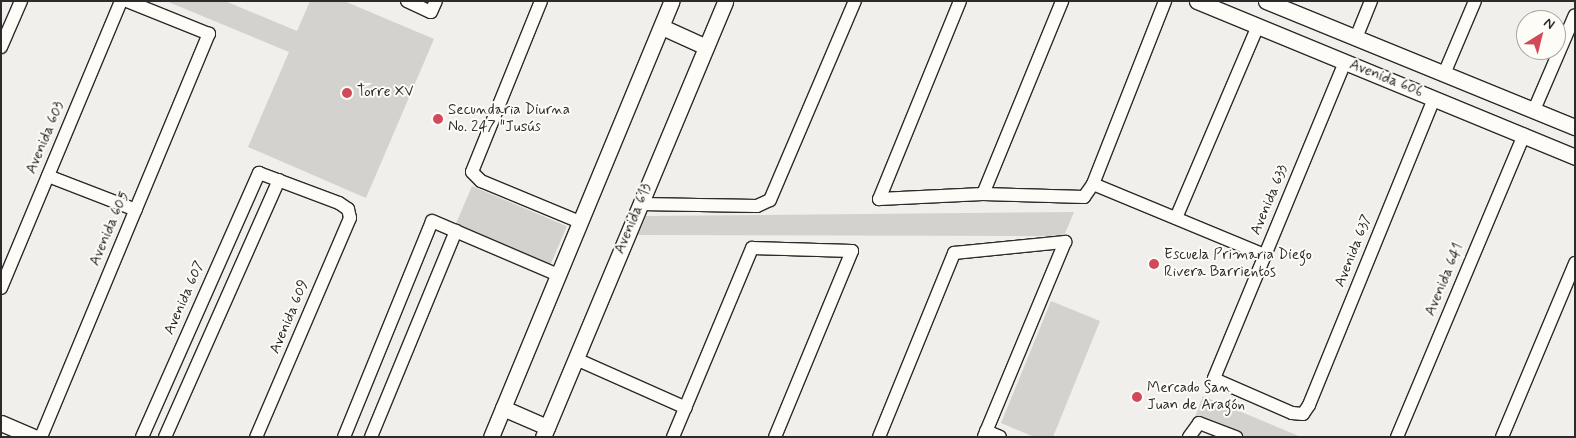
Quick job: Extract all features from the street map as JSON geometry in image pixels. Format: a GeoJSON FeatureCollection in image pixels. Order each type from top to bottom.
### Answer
{"type":"FeatureCollection","features":[{"type":"Feature","properties":{"kind":"street"},"geometry":{"type":"LineString","coordinates":[[1,48],[21,1]]}},
{"type":"Feature","properties":{"kind":"street","name":"Avenida 603"},"geometry":{"type":"LineString","coordinates":[[1,288],[121,1]]}},
{"type":"Feature","properties":{"kind":"street","name":"Avenida 605"},"geometry":{"type":"LineString","coordinates":[[41,437],[209,34],[127,1]]}},
{"type":"Feature","properties":{"kind":"street"},"geometry":{"type":"LineString","coordinates":[[406,1],[433,6]]}},
{"type":"Feature","properties":{"kind":"street"},"geometry":{"type":"LineString","coordinates":[[541,1],[472,172],[481,181],[580,222]]}},
{"type":"Feature","properties":{"kind":"street"},"geometry":{"type":"LineString","coordinates":[[491,437],[672,1]]}},
{"type":"Feature","properties":{"kind":"street","name":"Avenida 613"},"geometry":{"type":"LineString","coordinates":[[545,432],[725,1]]}},
{"type":"Feature","properties":{"kind":"street"},"geometry":{"type":"LineString","coordinates":[[640,204],[758,206],[770,200],[855,1]]}},
{"type":"Feature","properties":{"kind":"street"},"geometry":{"type":"LineString","coordinates":[[960,1],[879,200],[983,194],[1084,197],[1094,184],[1165,1]]}},
{"type":"Feature","properties":{"kind":"street"},"geometry":{"type":"LineString","coordinates":[[983,194],[1062,1]]}},
{"type":"Feature","properties":{"kind":"street","name":"Avenida 606"},"geometry":{"type":"LineString","coordinates":[[1197,1],[1222,6],[1258,26],[1575,157]]}},
{"type":"Feature","properties":{"kind":"street"},"geometry":{"type":"LineString","coordinates":[[1356,38],[1371,1]]}},
{"type":"Feature","properties":{"kind":"street"},"geometry":{"type":"LineString","coordinates":[[1444,74],[1475,1]]}},
{"type":"Feature","properties":{"kind":"street","name":"Avenida 606"},"geometry":{"type":"LineString","coordinates":[[1267,2],[1575,128]]}},
{"type":"Feature","properties":{"kind":"street"},"geometry":{"type":"LineString","coordinates":[[1534,110],[1575,14]]}},
{"type":"Feature","properties":{"kind":"street"},"geometry":{"type":"LineString","coordinates":[[1176,218],[1258,26]]}},
{"type":"Feature","properties":{"kind":"street"},"geometry":{"type":"LineString","coordinates":[[662,27],[706,47]]}},
{"type":"Feature","properties":{"kind":"street","name":"Avenida 633"},"geometry":{"type":"LineString","coordinates":[[1214,379],[1345,62]]}},
{"type":"Feature","properties":{"kind":"street","name":"Avenida 637"},"geometry":{"type":"LineString","coordinates":[[1214,379],[1303,414],[1434,98]]}},
{"type":"Feature","properties":{"kind":"street","name":"Avenida 641"},"geometry":{"type":"LineString","coordinates":[[1397,437],[1524,135]]}},
{"type":"Feature","properties":{"kind":"street","name":"Avenida 607"},"geometry":{"type":"LineString","coordinates":[[142,437],[259,173],[279,180]]}},
{"type":"Feature","properties":{"kind":"street"},"geometry":{"type":"LineString","coordinates":[[48,176],[136,210]]}},
{"type":"Feature","properties":{"kind":"street"},"geometry":{"type":"LineString","coordinates":[[165,437],[279,180]]}},
{"type":"Feature","properties":{"kind":"street","name":"Avenida 609"},"geometry":{"type":"LineString","coordinates":[[256,437],[350,218],[348,209],[279,180]]}},
{"type":"Feature","properties":{"kind":"street"},"geometry":{"type":"LineString","coordinates":[[1094,184],[1264,255]]}},
{"type":"Feature","properties":{"kind":"street"},"geometry":{"type":"LineString","coordinates":[[344,437],[432,220],[558,274]]}},
{"type":"Feature","properties":{"kind":"street"},"geometry":{"type":"LineString","coordinates":[[371,437],[456,231]]}},
{"type":"Feature","properties":{"kind":"street"},"geometry":{"type":"LineString","coordinates":[[879,437],[954,253],[1065,242],[985,434],[1000,437]]}},
{"type":"Feature","properties":{"kind":"street"},"geometry":{"type":"LineString","coordinates":[[674,437],[752,248],[852,251],[775,437]]}},
{"type":"Feature","properties":{"kind":"street"},"geometry":{"type":"LineString","coordinates":[[1502,437],[1575,263]]}},
{"type":"Feature","properties":{"kind":"street"},"geometry":{"type":"LineString","coordinates":[[576,359],[686,408]]}},
{"type":"Feature","properties":{"kind":"street"},"geometry":{"type":"LineString","coordinates":[[503,408],[545,432]]}},
{"type":"Feature","properties":{"kind":"street"},"geometry":{"type":"LineString","coordinates":[[1,423],[34,437]]}},
{"type":"Feature","properties":{"kind":"street"},"geometry":{"type":"LineString","coordinates":[[1189,437],[1198,423],[1236,437]]}},
{"type":"Feature","properties":{"kind":"shaded area"},"geometry":{"type":"Polygon","coordinates":[[[166,1],[225,1],[297,31],[310,1],[344,1],[434,39],[366,198],[248,147],[289,52],[166,1]]]}},
{"type":"Feature","properties":{"kind":"shaded area"},"geometry":{"type":"Polygon","coordinates":[[[472,186],[567,226],[550,265],[456,225],[472,186]]]}},
{"type":"Feature","properties":{"kind":"shaded area"},"geometry":{"type":"Polygon","coordinates":[[[1074,212],[1064,236],[638,235],[646,216],[1074,212]]]}},
{"type":"Feature","properties":{"kind":"shaded area"},"geometry":{"type":"Polygon","coordinates":[[[1051,301],[1100,321],[1053,437],[1034,437],[1001,423],[1051,301]]]}},
{"type":"Feature","properties":{"kind":"shaded area"},"geometry":{"type":"Polygon","coordinates":[[[1203,396],[1301,437],[1242,437],[1195,417],[1203,396]]]}},
{"type":"Feature","properties":{"kind":"place","name":"Torre XV"},"geometry":{"type":"Point","coordinates":[347,93]}},
{"type":"Feature","properties":{"kind":"place","name":"Secundaria Diurna No. 247 \"Jusús"},"geometry":{"type":"Point","coordinates":[438,119]}},
{"type":"Feature","properties":{"kind":"place","name":"Escuela Primaria Diego Rivera Barrientos"},"geometry":{"type":"Point","coordinates":[1154,264]}},
{"type":"Feature","properties":{"kind":"place","name":"Mercado San Juan de Aragón"},"geometry":{"type":"Point","coordinates":[1137,397]}}]}
